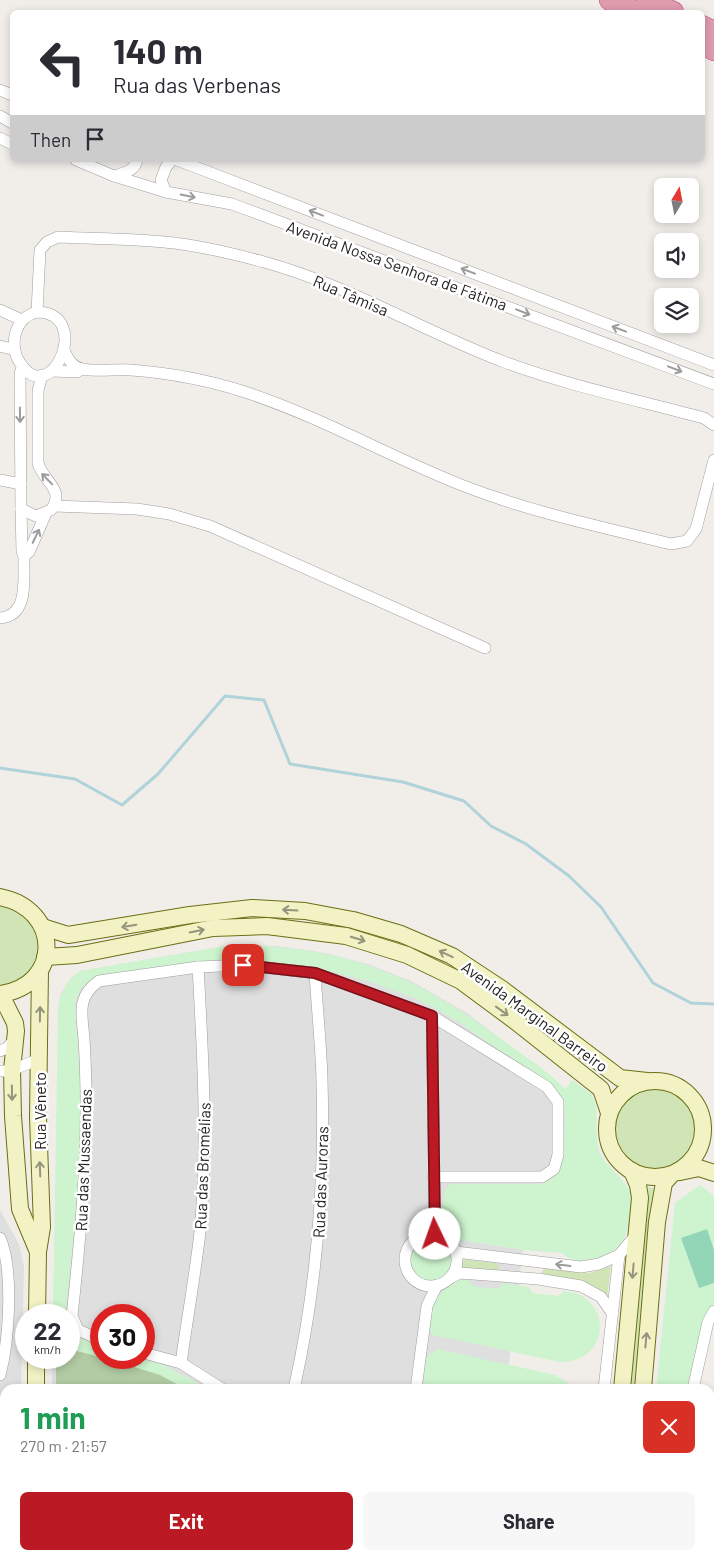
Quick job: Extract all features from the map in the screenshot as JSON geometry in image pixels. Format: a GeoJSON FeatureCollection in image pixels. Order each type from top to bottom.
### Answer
{"type":"FeatureCollection","features":[{"type":"Feature","properties":{"kind":"highway"},"geometry":{"type":"LineString","coordinates":[[610,0],[632,10]]}},
{"type":"Feature","properties":{"kind":"highway"},"geometry":{"type":"LineString","coordinates":[[647,0],[669,10]]}},
{"type":"Feature","properties":{"kind":"street","name":"Avenida Nossa Senhora de Fátima"},"geometry":{"type":"LineString","coordinates":[[81,162],[114,176],[166,192],[232,204],[714,384]]}},
{"type":"Feature","properties":{"kind":"street"},"geometry":{"type":"LineString","coordinates":[[114,176],[128,172],[136,162]]}},
{"type":"Feature","properties":{"kind":"street"},"geometry":{"type":"LineString","coordinates":[[166,192],[161,180],[166,167],[170,162]]}},
{"type":"Feature","properties":{"kind":"street","name":"Avenida Nossa Senhora de Fátima"},"geometry":{"type":"LineString","coordinates":[[183,162],[714,365]]}},
{"type":"Feature","properties":{"kind":"street","name":"Rua Tâmisa"},"geometry":{"type":"LineString","coordinates":[[37,312],[40,250],[47,242],[58,237],[164,242],[218,251],[281,268],[352,294],[462,345],[552,379],[704,418],[714,425]]}},
{"type":"Feature","properties":{"kind":"street"},"geometry":{"type":"LineString","coordinates":[[0,310],[22,320]]}},
{"type":"Feature","properties":{"kind":"street"},"geometry":{"type":"LineString","coordinates":[[81,369],[77,372],[32,373],[23,367],[15,350],[15,337],[22,320],[37,312],[47,314],[56,320],[63,331],[64,350],[69,361],[81,369],[152,372],[198,380],[244,392],[289,408],[438,476],[490,496],[537,512],[671,544],[682,543],[694,534],[714,460]]}},
{"type":"Feature","properties":{"kind":"street"},"geometry":{"type":"LineString","coordinates":[[0,346],[15,350]]}},
{"type":"Feature","properties":{"kind":"street"},"geometry":{"type":"LineString","coordinates":[[24,556],[29,552],[50,510],[56,491],[41,473],[38,463],[38,391],[47,373],[60,362],[64,350]]}},
{"type":"Feature","properties":{"kind":"street"},"geometry":{"type":"LineString","coordinates":[[0,618],[11,615],[21,604],[24,556],[22,551],[21,509],[20,374],[23,367]]}},
{"type":"Feature","properties":{"kind":"street"},"geometry":{"type":"LineString","coordinates":[[0,480],[21,484]]}},
{"type":"Feature","properties":{"kind":"street"},"geometry":{"type":"LineString","coordinates":[[21,509],[36,516],[50,510],[145,510],[210,526],[486,648]]}},
{"type":"Feature","properties":{"kind":"street"},"geometry":{"type":"LineString","coordinates":[[0,898],[13,900],[26,906],[36,915],[43,927]]}},
{"type":"Feature","properties":{"kind":"street","name":"Avenida Marginal Barreiro"},"geometry":{"type":"LineString","coordinates":[[43,927],[68,935],[190,915],[252,908],[305,911],[353,920],[401,934],[452,956],[502,989],[620,1078],[647,1081]]}},
{"type":"Feature","properties":{"kind":"street","name":"Avenida Marginal Barreiro"},"geometry":{"type":"LineString","coordinates":[[43,963],[213,928],[267,926],[346,936],[408,955],[460,981],[515,1020],[600,1089],[609,1113]]}},
{"type":"Feature","properties":{"kind":"street","name":"Rua Vêneto"},"geometry":{"type":"LineString","coordinates":[[37,1304],[38,1252],[42,1227],[38,1117],[43,963],[46,942],[43,927]]}},
{"type":"Feature","properties":{"kind":"street"},"geometry":{"type":"LineString","coordinates":[[0,994],[24,987],[43,963]]}},
{"type":"Feature","properties":{"kind":"street"},"geometry":{"type":"LineString","coordinates":[[198,967],[243,965],[315,973],[432,1016],[547,1087],[558,1102],[558,1155],[554,1168],[542,1177],[433,1177]]}},
{"type":"Feature","properties":{"kind":"street","name":"Rua das Mussaendas"},"geometry":{"type":"LineString","coordinates":[[90,1335],[78,1330],[72,1316],[86,1176],[87,1092],[82,1004],[87,989],[99,981],[198,967]]}},
{"type":"Feature","properties":{"kind":"street","name":"Rua das Bromélias"},"geometry":{"type":"LineString","coordinates":[[181,1363],[200,1232],[204,1157],[205,1081],[198,967]]}},
{"type":"Feature","properties":{"kind":"street","name":"Rua das Auroras"},"geometry":{"type":"LineString","coordinates":[[295,1384],[306,1337],[318,1239],[322,1079],[315,973]]}},
{"type":"Feature","properties":{"kind":"street","name":"Rua Vêneto"},"geometry":{"type":"LineString","coordinates":[[0,994],[15,1023],[7,1046],[6,1117],[20,1209],[38,1252]]}},
{"type":"Feature","properties":{"kind":"street"},"geometry":{"type":"LineString","coordinates":[[432,1016],[435,1234]]}},
{"type":"Feature","properties":{"kind":"street"},"geometry":{"type":"LineString","coordinates":[[6,1071],[40,1059]]}},
{"type":"Feature","properties":{"kind":"street"},"geometry":{"type":"LineString","coordinates":[[622,1384],[640,1198],[638,1185],[632,1172],[618,1161],[610,1146],[606,1130],[609,1113],[623,1092],[634,1085],[647,1081],[663,1081],[678,1086],[691,1096],[700,1110],[704,1125],[714,1144]]}},
{"type":"Feature","properties":{"kind":"street"},"geometry":{"type":"LineString","coordinates":[[643,1384],[657,1222],[664,1183],[674,1173],[689,1164],[698,1153],[703,1139],[704,1125]]}},
{"type":"Feature","properties":{"kind":"street"},"geometry":{"type":"LineString","coordinates":[[632,1172],[658,1177],[699,1168],[714,1173]]}},
{"type":"Feature","properties":{"kind":"street"},"geometry":{"type":"LineString","coordinates":[[20,1209],[41,1205]]}},
{"type":"Feature","properties":{"kind":"street"},"geometry":{"type":"LineString","coordinates":[[427,1306],[418,1282],[412,1277],[406,1264],[408,1249],[419,1237],[435,1234],[448,1240],[456,1252],[457,1266],[450,1278]]}},
{"type":"Feature","properties":{"kind":"street"},"geometry":{"type":"LineString","coordinates":[[456,1252],[581,1267],[599,1264],[619,1255],[636,1235]]}},
{"type":"Feature","properties":{"kind":"street"},"geometry":{"type":"LineString","coordinates":[[0,1238],[6,1252],[9,1276],[0,1375]]}},
{"type":"Feature","properties":{"kind":"street"},"geometry":{"type":"LineString","coordinates":[[605,1384],[619,1255]]}},
{"type":"Feature","properties":{"kind":"street"},"geometry":{"type":"LineString","coordinates":[[501,1276],[504,1258]]}},
{"type":"Feature","properties":{"kind":"street"},"geometry":{"type":"LineString","coordinates":[[538,1280],[537,1270],[540,1262]]}},
{"type":"Feature","properties":{"kind":"street"},"geometry":{"type":"LineString","coordinates":[[417,1384],[427,1306],[437,1285],[460,1273],[581,1286],[600,1298],[612,1313]]}},
{"type":"Feature","properties":{"kind":"street"},"geometry":{"type":"LineString","coordinates":[[418,1282],[437,1285]]}},
{"type":"Feature","properties":{"kind":"street"},"geometry":{"type":"LineString","coordinates":[[694,1384],[708,1322],[714,1311]]}},
{"type":"Feature","properties":{"kind":"street"},"geometry":{"type":"LineString","coordinates":[[155,1355],[181,1363],[214,1384]]}},
{"type":"Feature","properties":{"kind":"street"},"geometry":{"type":"LineString","coordinates":[[36,1369],[36,1384]]}},
{"type":"Feature","properties":{"kind":"shaded area"},"geometry":{"type":"Polygon","coordinates":[[[231,945],[279,946],[326,953],[371,965],[411,981],[467,1013],[565,1089],[581,1158],[529,1203],[507,1378],[514,1384],[52,1384],[52,1369],[80,1369],[80,1304],[53,1304],[60,995],[70,979],[80,971],[231,945]]]}},
{"type":"Feature","properties":{"kind":"shaded area"},"geometry":{"type":"Polygon","coordinates":[[[0,1210],[19,1244],[24,1267],[23,1304],[15,1304],[15,1369],[21,1369],[21,1384],[0,1384],[0,1210]]]}},
{"type":"Feature","properties":{"kind":"green space"},"geometry":{"type":"Polygon","coordinates":[[[0,906],[13,909],[23,916],[31,926],[36,937],[38,949],[36,962],[29,972],[19,981],[0,987],[0,906]]]}},
{"type":"Feature","properties":{"kind":"green space"},"geometry":{"type":"Polygon","coordinates":[[[231,945],[272,946],[345,958],[411,983],[475,1020],[552,1076],[565,1089],[572,1080],[591,1094],[596,1105],[597,1138],[600,1153],[607,1164],[627,1186],[631,1195],[631,1211],[625,1236],[613,1251],[605,1256],[596,1260],[579,1261],[562,1253],[523,1250],[454,1239],[445,1231],[441,1221],[444,1193],[450,1184],[540,1184],[550,1180],[561,1165],[565,1115],[564,1107],[549,1084],[437,1009],[414,998],[365,980],[315,968],[262,961],[97,978],[81,988],[75,1003],[81,1095],[80,1178],[66,1304],[53,1304],[58,1008],[62,992],[71,978],[80,971],[231,945]]]}},
{"type":"Feature","properties":{"kind":"green space"},"geometry":{"type":"Polygon","coordinates":[[[655,1088],[671,1091],[684,1100],[693,1113],[696,1129],[693,1145],[684,1158],[671,1167],[655,1170],[639,1167],[626,1158],[617,1145],[614,1129],[617,1113],[626,1100],[639,1091],[655,1088]]]}},
{"type":"Feature","properties":{"kind":"green space"},"geometry":{"type":"Polygon","coordinates":[[[700,1185],[714,1196],[714,1305],[710,1308],[689,1384],[657,1384],[675,1203],[700,1185]]]}},
{"type":"Feature","properties":{"kind":"green space"},"geometry":{"type":"Polygon","coordinates":[[[643,1187],[656,1188],[635,1384],[625,1384],[643,1187]]]}},
{"type":"Feature","properties":{"kind":"green space"},"geometry":{"type":"Polygon","coordinates":[[[707,1229],[714,1250],[714,1283],[699,1288],[681,1238],[707,1229]]]}},
{"type":"Feature","properties":{"kind":"green space"},"geometry":{"type":"Polygon","coordinates":[[[435,1240],[442,1243],[448,1249],[451,1260],[450,1268],[442,1277],[435,1280],[427,1280],[420,1277],[412,1268],[411,1256],[414,1249],[423,1241],[435,1240]]]}},
{"type":"Feature","properties":{"kind":"green space"},"geometry":{"type":"Polygon","coordinates":[[[465,1260],[497,1263],[499,1269],[498,1271],[463,1268],[461,1263],[465,1260]]]}},
{"type":"Feature","properties":{"kind":"green space"},"geometry":{"type":"Polygon","coordinates":[[[611,1266],[607,1299],[542,1273],[544,1268],[590,1273],[611,1266]]]}},
{"type":"Feature","properties":{"kind":"green space"},"geometry":{"type":"Polygon","coordinates":[[[464,1279],[469,1280],[473,1286],[498,1289],[504,1283],[529,1287],[533,1293],[558,1296],[564,1291],[580,1295],[592,1304],[598,1315],[600,1328],[597,1341],[589,1352],[577,1359],[560,1362],[433,1335],[429,1327],[429,1318],[435,1301],[448,1287],[464,1279]]]}},
{"type":"Feature","properties":{"kind":"green space"},"geometry":{"type":"Polygon","coordinates":[[[80,1338],[90,1342],[90,1354],[80,1352],[80,1338]]]}},
{"type":"Feature","properties":{"kind":"green space"},"geometry":{"type":"Polygon","coordinates":[[[438,1349],[555,1375],[570,1384],[426,1384],[423,1379],[427,1356],[438,1349]]]}},
{"type":"Feature","properties":{"kind":"green space"},"geometry":{"type":"Polygon","coordinates":[[[80,1352],[90,1354],[90,1369],[146,1369],[161,1374],[179,1384],[56,1384],[56,1369],[80,1369],[80,1352]]]}},
{"type":"Feature","properties":{"kind":"green space"},"geometry":{"type":"Polygon","coordinates":[[[155,1363],[199,1384],[177,1384],[160,1375],[141,1369],[155,1369],[155,1363]]]}},
{"type":"Feature","properties":{"kind":"waterway"},"geometry":{"type":"LineString","coordinates":[[0,768],[75,779],[122,805],[158,774],[225,696],[264,700],[290,764],[403,782],[464,801],[491,826],[526,844],[569,876],[601,907],[653,983],[691,1003],[714,1004]]}},
{"type":"Feature","properties":{"kind":"route"},"geometry":{"type":"LineString","coordinates":[[243,965],[315,973],[432,1016],[435,1234]]}}]}
